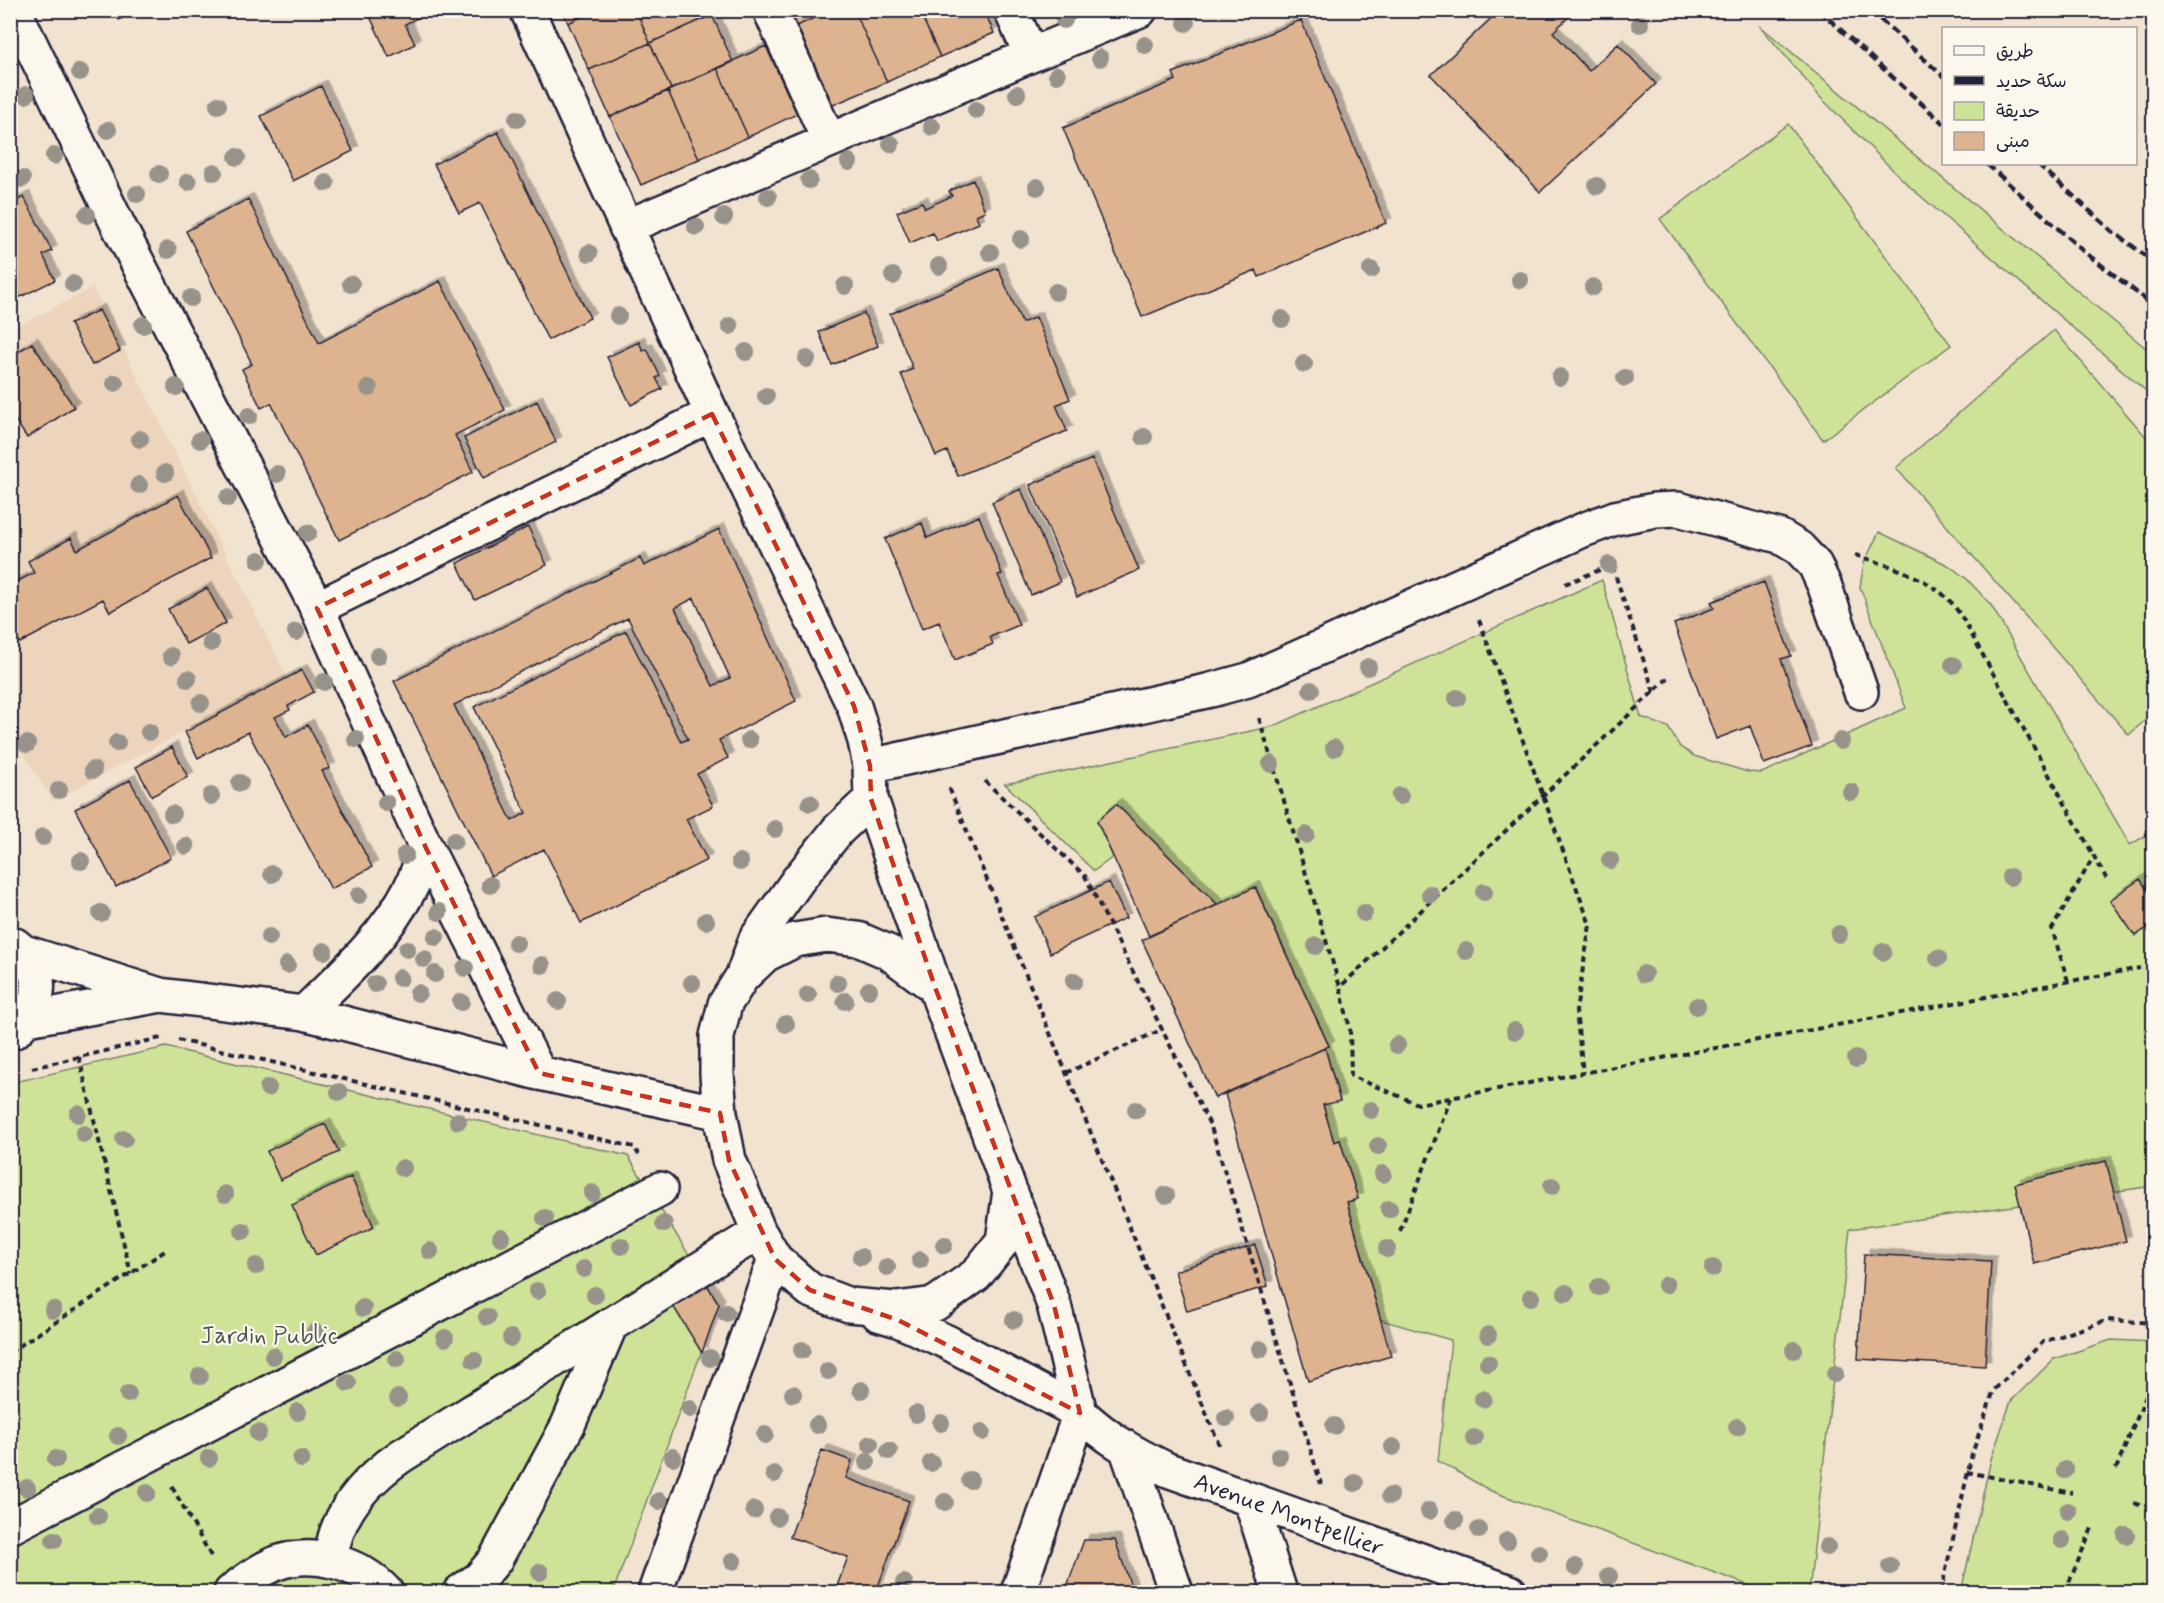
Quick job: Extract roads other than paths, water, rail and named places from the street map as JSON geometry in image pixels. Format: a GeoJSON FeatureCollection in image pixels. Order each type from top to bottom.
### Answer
{"type":"FeatureCollection","features":[{"type":"Feature","properties":{"kind":"street"},"geometry":{"type":"LineString","coordinates":[[14,10],[124,236],[316,608],[426,848],[539,1073]]}},
{"type":"Feature","properties":{"kind":"street"},"geometry":{"type":"LineString","coordinates":[[527,10],[712,414],[854,706],[870,766],[872,799],[935,987],[1054,1305],[1080,1413],[1018,1593]]}},
{"type":"Feature","properties":{"kind":"street"},"geometry":{"type":"LineString","coordinates":[[770,10],[829,141]]}},
{"type":"Feature","properties":{"kind":"street"},"geometry":{"type":"LineString","coordinates":[[1011,10],[1031,55]]}},
{"type":"Feature","properties":{"kind":"street"},"geometry":{"type":"LineString","coordinates":[[626,227],[1140,10]]}},
{"type":"Feature","properties":{"kind":"street"},"geometry":{"type":"LineString","coordinates":[[316,608],[712,414]]}},
{"type":"Feature","properties":{"kind":"street"},"geometry":{"type":"LineString","coordinates":[[870,766],[1248,680],[1583,530],[1615,518],[1655,510],[1678,509],[1779,536],[1798,548],[1815,565],[1825,587],[1861,692]]}},
{"type":"Feature","properties":{"kind":"street"},"geometry":{"type":"LineString","coordinates":[[872,799],[838,830],[798,880],[756,939],[742,977],[725,1004],[717,1036],[717,1074],[720,1113],[729,1160],[767,1246],[810,1290],[849,1305],[896,1309],[935,1304],[944,1298],[976,1275],[1003,1241],[1010,1191]]}},
{"type":"Feature","properties":{"kind":"street"},"geometry":{"type":"LineString","coordinates":[[304,1012],[345,974],[386,927],[411,887],[426,848]]}},
{"type":"Feature","properties":{"kind":"street"},"geometry":{"type":"LineString","coordinates":[[742,977],[765,955],[795,940],[826,935],[858,939],[888,952],[935,987]]}},
{"type":"Feature","properties":{"kind":"street"},"geometry":{"type":"LineString","coordinates":[[17,947],[160,995],[304,1012],[539,1073],[720,1113]]}},
{"type":"Feature","properties":{"kind":"street"},"geometry":{"type":"LineString","coordinates":[[17,947],[34,968],[38,986],[35,1004],[19,1026]]}},
{"type":"Feature","properties":{"kind":"street"},"geometry":{"type":"LineString","coordinates":[[19,1026],[160,995]]}},
{"type":"Feature","properties":{"kind":"street"},"geometry":{"type":"LineString","coordinates":[[10,1527],[660,1189]]}},
{"type":"Feature","properties":{"kind":"street"},"geometry":{"type":"LineString","coordinates":[[329,1560],[338,1528],[349,1508],[381,1470],[611,1324],[767,1246]]}},
{"type":"Feature","properties":{"kind":"street"},"geometry":{"type":"LineString","coordinates":[[655,1593],[767,1246]]}},
{"type":"Feature","properties":{"kind":"street","name":"Avenue Montpellier"},"geometry":{"type":"LineString","coordinates":[[849,1305],[898,1320],[937,1337],[1080,1413],[1096,1428],[1127,1450],[1168,1470],[1510,1593]]}},
{"type":"Feature","properties":{"kind":"street"},"geometry":{"type":"LineString","coordinates":[[460,1593],[480,1578],[495,1560],[568,1425],[611,1324]]}},
{"type":"Feature","properties":{"kind":"street"},"geometry":{"type":"LineString","coordinates":[[1127,1450],[1176,1593]]}},
{"type":"Feature","properties":{"kind":"street"},"geometry":{"type":"LineString","coordinates":[[1251,1501],[1280,1593]]}},
{"type":"Feature","properties":{"kind":"street"},"geometry":{"type":"LineString","coordinates":[[231,1592],[252,1575],[276,1563],[302,1559],[329,1560],[354,1568],[376,1582],[386,1593]]}},
{"type":"Feature","properties":{"kind":"railway"},"geometry":{"type":"LineString","coordinates":[[1819,10],[1942,122]]}},
{"type":"Feature","properties":{"kind":"railway"},"geometry":{"type":"LineString","coordinates":[[1870,10],[1942,75]]}},
{"type":"Feature","properties":{"kind":"railway"},"geometry":{"type":"LineString","coordinates":[[1988,165],[2083,251],[2154,306]]}},
{"type":"Feature","properties":{"kind":"railway"},"geometry":{"type":"LineString","coordinates":[[2039,165],[2112,231],[2154,262]]}},
{"type":"Feature","properties":{"kind":"park label","name":"Jardin Public"},"geometry":{"type":"Point","coordinates":[269,1335]}}]}
